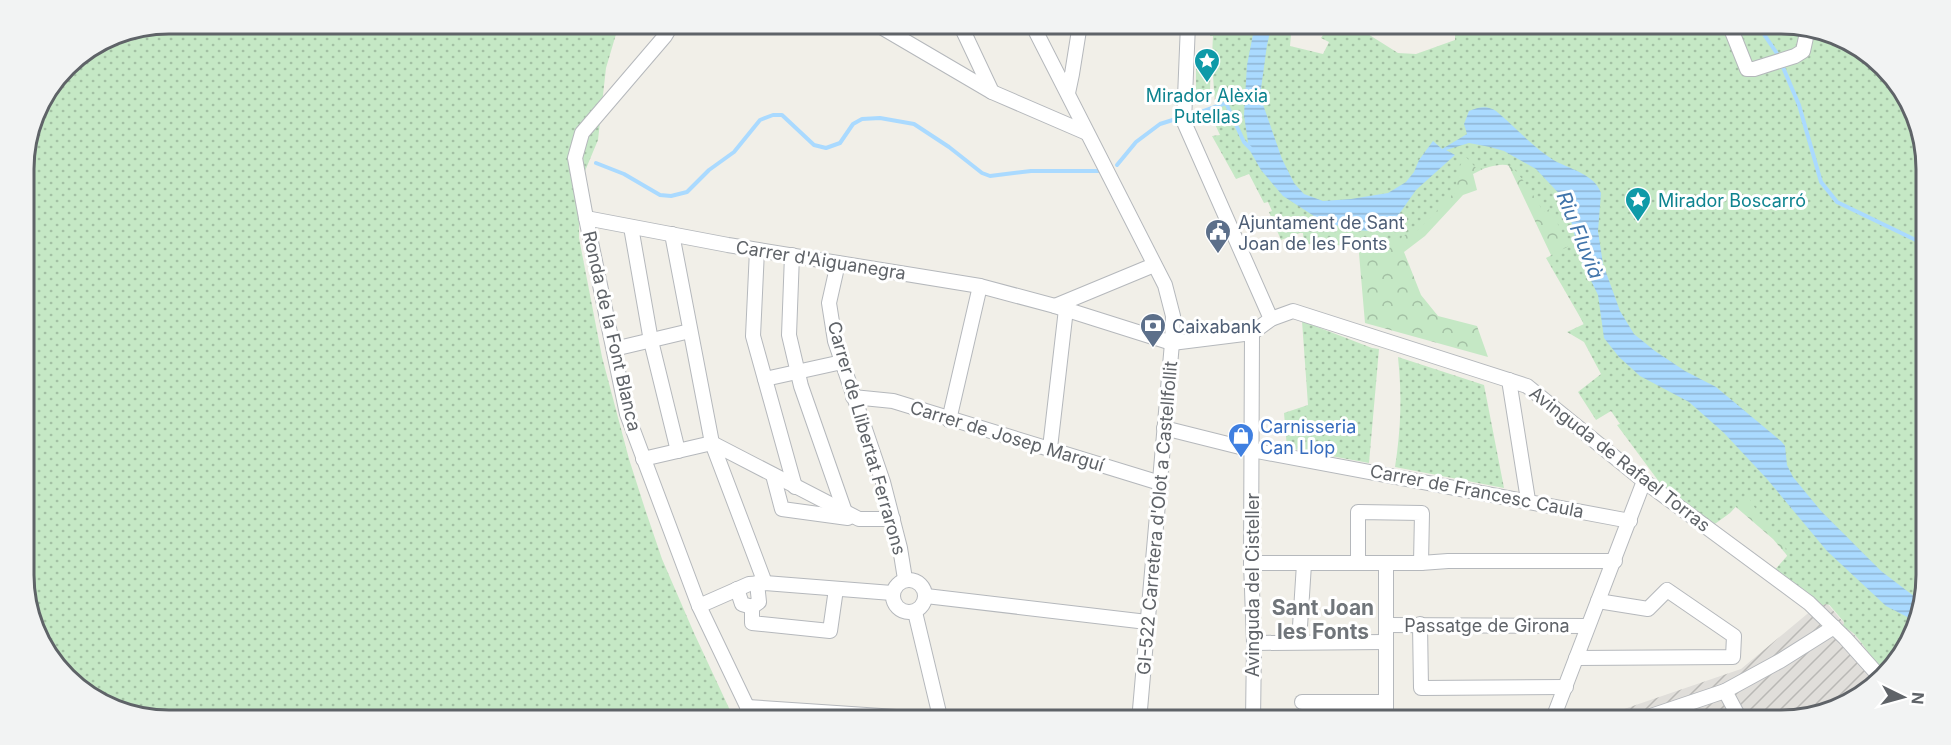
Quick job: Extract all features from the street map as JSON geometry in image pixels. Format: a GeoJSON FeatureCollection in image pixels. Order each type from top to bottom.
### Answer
{"type":"FeatureCollection","features":[{"type":"Feature","properties":{"kind":"street","name":"GI-522 Carretera d'Olot a Castellfollit"},"geometry":{"type":"LineString","coordinates":[[1037,34],[1165,285],[1173,316],[1139,710]]}},
{"type":"Feature","properties":{"kind":"street"},"geometry":{"type":"LineString","coordinates":[[1068,93],[1078,34]]}},
{"type":"Feature","properties":{"kind":"street"},"geometry":{"type":"LineString","coordinates":[[1188,34],[1184,122],[1271,319]]}},
{"type":"Feature","properties":{"kind":"street"},"geometry":{"type":"LineString","coordinates":[[1733,34],[1747,69],[1796,56],[1803,51],[1806,37]]}},
{"type":"Feature","properties":{"kind":"street","name":"Ronda de la Font Blanca"},"geometry":{"type":"LineString","coordinates":[[666,35],[582,133],[575,158],[585,218],[627,414],[699,606],[748,710]]}},
{"type":"Feature","properties":{"kind":"street"},"geometry":{"type":"LineString","coordinates":[[894,35],[992,92],[1087,133]]}},
{"type":"Feature","properties":{"kind":"street"},"geometry":{"type":"LineString","coordinates":[[965,35],[992,92]]}},
{"type":"Feature","properties":{"kind":"street","name":"Carrer d'Aiguanegra"},"geometry":{"type":"LineString","coordinates":[[585,218],[757,250],[980,286],[1061,307],[1172,343]]}},
{"type":"Feature","properties":{"kind":"street"},"geometry":{"type":"LineString","coordinates":[[631,227],[651,340],[678,451]]}},
{"type":"Feature","properties":{"kind":"street"},"geometry":{"type":"LineString","coordinates":[[672,234],[712,443],[761,583],[759,602],[752,607]]}},
{"type":"Feature","properties":{"kind":"street"},"geometry":{"type":"LineString","coordinates":[[757,250],[753,336],[795,487]]}},
{"type":"Feature","properties":{"kind":"street"},"geometry":{"type":"LineString","coordinates":[[792,255],[789,335],[798,373],[845,512]]}},
{"type":"Feature","properties":{"kind":"street","name":"Carrer de Llibertat Ferrarons"},"geometry":{"type":"LineString","coordinates":[[838,263],[830,303],[835,341],[883,482],[905,579]]}},
{"type":"Feature","properties":{"kind":"street"},"geometry":{"type":"LineString","coordinates":[[1050,448],[1061,307],[1154,265]]}},
{"type":"Feature","properties":{"kind":"street"},"geometry":{"type":"LineString","coordinates":[[949,420],[980,286]]}},
{"type":"Feature","properties":{"kind":"street","name":"Avinguda de Rafael Torras"},"geometry":{"type":"LineString","coordinates":[[1252,333],[1271,319],[1293,311],[1527,386],[1644,481],[1809,603],[1873,669]]}},
{"type":"Feature","properties":{"kind":"street"},"geometry":{"type":"LineString","coordinates":[[614,349],[690,331]]}},
{"type":"Feature","properties":{"kind":"street"},"geometry":{"type":"LineString","coordinates":[[1172,343],[1252,333]]}},
{"type":"Feature","properties":{"kind":"street","name":"Avinguda del Cisteller"},"geometry":{"type":"LineString","coordinates":[[1252,333],[1253,710]]}},
{"type":"Feature","properties":{"kind":"street"},"geometry":{"type":"LineString","coordinates":[[765,379],[842,362]]}},
{"type":"Feature","properties":{"kind":"street"},"geometry":{"type":"LineString","coordinates":[[1509,380],[1528,500]]}},
{"type":"Feature","properties":{"kind":"street","name":"Carrer de Josep Marguí"},"geometry":{"type":"LineString","coordinates":[[853,397],[893,401],[1160,483]]}},
{"type":"Feature","properties":{"kind":"street","name":"Carrer de Francesc Caula"},"geometry":{"type":"LineString","coordinates":[[1164,428],[1252,450],[1528,500],[1630,521]]}},
{"type":"Feature","properties":{"kind":"street"},"geometry":{"type":"LineString","coordinates":[[643,459],[712,443],[859,519]]}},
{"type":"Feature","properties":{"kind":"street"},"geometry":{"type":"LineString","coordinates":[[724,476],[752,465]]}},
{"type":"Feature","properties":{"kind":"street"},"geometry":{"type":"LineString","coordinates":[[773,476],[782,509],[859,519],[893,519]]}},
{"type":"Feature","properties":{"kind":"street"},"geometry":{"type":"LineString","coordinates":[[1557,710],[1644,481]]}},
{"type":"Feature","properties":{"kind":"street"},"geometry":{"type":"LineString","coordinates":[[1358,563],[1358,512],[1380,512],[1422,513],[1421,563]]}},
{"type":"Feature","properties":{"kind":"street"},"geometry":{"type":"LineString","coordinates":[[1251,563],[1615,561]]}},
{"type":"Feature","properties":{"kind":"street"},"geometry":{"type":"LineString","coordinates":[[1386,563],[1386,710]]}},
{"type":"Feature","properties":{"kind":"street"},"geometry":{"type":"LineString","coordinates":[[1299,642],[1304,564]]}},
{"type":"Feature","properties":{"kind":"street"},"geometry":{"type":"LineString","coordinates":[[905,579],[916,580],[923,586],[926,596],[923,606],[915,612],[904,612],[895,605],[892,593],[897,584],[905,579]]}},
{"type":"Feature","properties":{"kind":"street"},"geometry":{"type":"LineString","coordinates":[[699,606],[749,584],[761,583],[892,593]]}},
{"type":"Feature","properties":{"kind":"street"},"geometry":{"type":"LineString","coordinates":[[737,589],[742,604],[752,607]]}},
{"type":"Feature","properties":{"kind":"street"},"geometry":{"type":"LineString","coordinates":[[752,607],[752,623],[830,631],[836,589]]}},
{"type":"Feature","properties":{"kind":"street"},"geometry":{"type":"LineString","coordinates":[[1598,602],[1648,609],[1666,590],[1734,636],[1733,657],[1744,681]]}},
{"type":"Feature","properties":{"kind":"street"},"geometry":{"type":"LineString","coordinates":[[926,596],[1147,622]]}},
{"type":"Feature","properties":{"kind":"street"},"geometry":{"type":"LineString","coordinates":[[915,612],[938,710]]}},
{"type":"Feature","properties":{"kind":"street"},"geometry":{"type":"LineString","coordinates":[[1420,624],[1421,688],[1566,687]]}},
{"type":"Feature","properties":{"kind":"street","name":"Passatge de Girona"},"geometry":{"type":"LineString","coordinates":[[1387,625],[1587,626]]}},
{"type":"Feature","properties":{"kind":"street"},"geometry":{"type":"LineString","coordinates":[[1669,710],[1725,691],[1834,627]]}},
{"type":"Feature","properties":{"kind":"street"},"geometry":{"type":"LineString","coordinates":[[1254,643],[1386,642]]}},
{"type":"Feature","properties":{"kind":"street"},"geometry":{"type":"LineString","coordinates":[[1576,658],[1733,657]]}},
{"type":"Feature","properties":{"kind":"street"},"geometry":{"type":"LineString","coordinates":[[1725,691],[1735,710]]}},
{"type":"Feature","properties":{"kind":"street"},"geometry":{"type":"LineString","coordinates":[[1302,702],[1386,702]]}},
{"type":"Feature","properties":{"kind":"street"},"geometry":{"type":"LineString","coordinates":[[747,707],[789,710]]}},
{"type":"Feature","properties":{"kind":"shaded area"},"geometry":{"type":"Polygon","coordinates":[[[1824,600],[1882,666],[1873,667],[1873,675],[1849,692],[1808,708],[1790,710],[1621,710],[1741,669],[1824,600]]]}},
{"type":"Feature","properties":{"kind":"green space"},"geometry":{"type":"Polygon","coordinates":[[[1210,34],[1291,34],[1290,46],[1323,54],[1329,42],[1321,38],[1323,34],[1368,34],[1398,53],[1416,54],[1455,40],[1455,34],[1781,34],[1808,37],[1841,48],[1864,62],[1877,74],[1889,87],[1906,118],[1912,135],[1916,170],[1916,584],[1914,602],[1903,635],[1881,667],[1856,635],[1842,625],[1844,624],[1843,612],[1838,607],[1825,604],[1820,607],[1773,572],[1787,556],[1784,542],[1775,529],[1758,519],[1760,516],[1747,495],[1730,513],[1712,526],[1662,488],[1617,425],[1620,424],[1611,411],[1596,420],[1578,392],[1601,374],[1584,342],[1567,332],[1584,324],[1546,258],[1569,246],[1550,209],[1543,212],[1533,194],[1513,168],[1502,165],[1477,169],[1465,156],[1456,174],[1457,192],[1418,230],[1402,236],[1401,239],[1356,246],[1304,244],[1303,233],[1300,233],[1281,240],[1269,212],[1272,211],[1268,202],[1264,203],[1249,174],[1236,179],[1212,136],[1220,135],[1214,122],[1217,120],[1213,36],[1210,34]]]}},
{"type":"Feature","properties":{"kind":"green space"},"geometry":{"type":"Polygon","coordinates":[[[1227,34],[1253,34],[1247,65],[1244,115],[1249,149],[1261,170],[1283,196],[1314,216],[1348,230],[1377,231],[1397,217],[1416,190],[1454,155],[1445,150],[1469,143],[1497,148],[1536,169],[1566,201],[1581,260],[1598,295],[1604,338],[1619,357],[1640,376],[1689,402],[1724,433],[1767,479],[1827,551],[1886,606],[1909,618],[1903,635],[1889,658],[1882,666],[1773,539],[1722,495],[1712,511],[1705,509],[1681,482],[1670,463],[1631,424],[1505,158],[1473,174],[1477,190],[1463,195],[1425,236],[1404,252],[1421,295],[1438,316],[1477,326],[1488,357],[1365,323],[1358,242],[1339,240],[1292,218],[1245,165],[1232,121],[1224,63],[1227,34]]]}},
{"type":"Feature","properties":{"kind":"green space"},"geometry":{"type":"Polygon","coordinates":[[[161,35],[616,35],[606,68],[598,140],[585,171],[579,212],[579,238],[602,357],[629,459],[662,559],[730,710],[170,710],[152,709],[126,703],[110,697],[81,677],[57,650],[48,635],[37,602],[34,575],[35,161],[39,135],[48,110],[74,74],[87,62],[118,45],[143,37],[161,35]]]}},
{"type":"Feature","properties":{"kind":"green space"},"geometry":{"type":"Polygon","coordinates":[[[1196,55],[1211,57],[1210,91],[1196,91],[1196,55]]]}},
{"type":"Feature","properties":{"kind":"green space"},"geometry":{"type":"Polygon","coordinates":[[[1302,321],[1379,349],[1369,463],[1287,448],[1284,413],[1308,405],[1302,321]]]}},
{"type":"Feature","properties":{"kind":"green space"},"geometry":{"type":"Polygon","coordinates":[[[1398,357],[1484,385],[1504,488],[1395,467],[1400,412],[1398,357]]]}},
{"type":"Feature","properties":{"kind":"water","name":"Riu Fluvià"},"geometry":{"type":"Polygon","coordinates":[[[1253,34],[1270,34],[1260,96],[1282,159],[1294,183],[1304,194],[1323,201],[1388,193],[1406,182],[1433,141],[1442,149],[1467,134],[1464,124],[1469,111],[1483,107],[1496,111],[1549,157],[1582,173],[1594,182],[1601,193],[1598,231],[1603,264],[1620,311],[1634,334],[1685,371],[1716,387],[1781,441],[1785,446],[1787,465],[1793,477],[1821,511],[1881,571],[1915,597],[1909,618],[1886,606],[1827,551],[1767,479],[1724,433],[1689,402],[1640,376],[1619,357],[1604,338],[1598,295],[1581,260],[1566,201],[1536,169],[1504,151],[1490,147],[1469,143],[1446,150],[1455,155],[1416,190],[1397,217],[1377,231],[1348,230],[1314,216],[1283,196],[1261,170],[1249,149],[1244,115],[1247,65],[1253,34]]]}},
{"type":"Feature","properties":{"kind":"waterway"},"geometry":{"type":"LineString","coordinates":[[1764,34],[1778,55],[1799,105],[1821,182],[1837,202],[1916,240]]}},
{"type":"Feature","properties":{"kind":"waterway"},"geometry":{"type":"LineString","coordinates":[[1190,116],[1226,103],[1244,142],[1251,149]]}},
{"type":"Feature","properties":{"kind":"waterway"},"geometry":{"type":"LineString","coordinates":[[596,163],[624,174],[660,195],[671,196],[687,192],[709,170],[734,152],[760,120],[773,115],[782,115],[814,145],[826,148],[840,143],[853,124],[862,119],[880,118],[914,124],[949,147],[982,173],[990,176],[1031,171],[1100,171]]}},
{"type":"Feature","properties":{"kind":"waterway"},"geometry":{"type":"LineString","coordinates":[[1117,165],[1136,142],[1160,124],[1179,118]]}},
{"type":"Feature","properties":{"kind":"place","name":"Mirador Alèxia Putellas"},"geometry":{"type":"Point","coordinates":[1207,84]}},
{"type":"Feature","properties":{"kind":"place","name":"Mirador Boscarró"},"geometry":{"type":"Point","coordinates":[1638,223]}},
{"type":"Feature","properties":{"kind":"place","name":"Ajuntament de Sant Joan de les Fonts"},"geometry":{"type":"Point","coordinates":[1218,255]}},
{"type":"Feature","properties":{"kind":"place","name":"Caixabank"},"geometry":{"type":"Point","coordinates":[1153,349]}},
{"type":"Feature","properties":{"kind":"place","name":"Carnisseria Can Llop"},"geometry":{"type":"Point","coordinates":[1241,459]}},
{"type":"Feature","properties":{"kind":"district","name":"Sant Joan les Fonts"},"geometry":{"type":"Point","coordinates":[1323,619]}}]}
